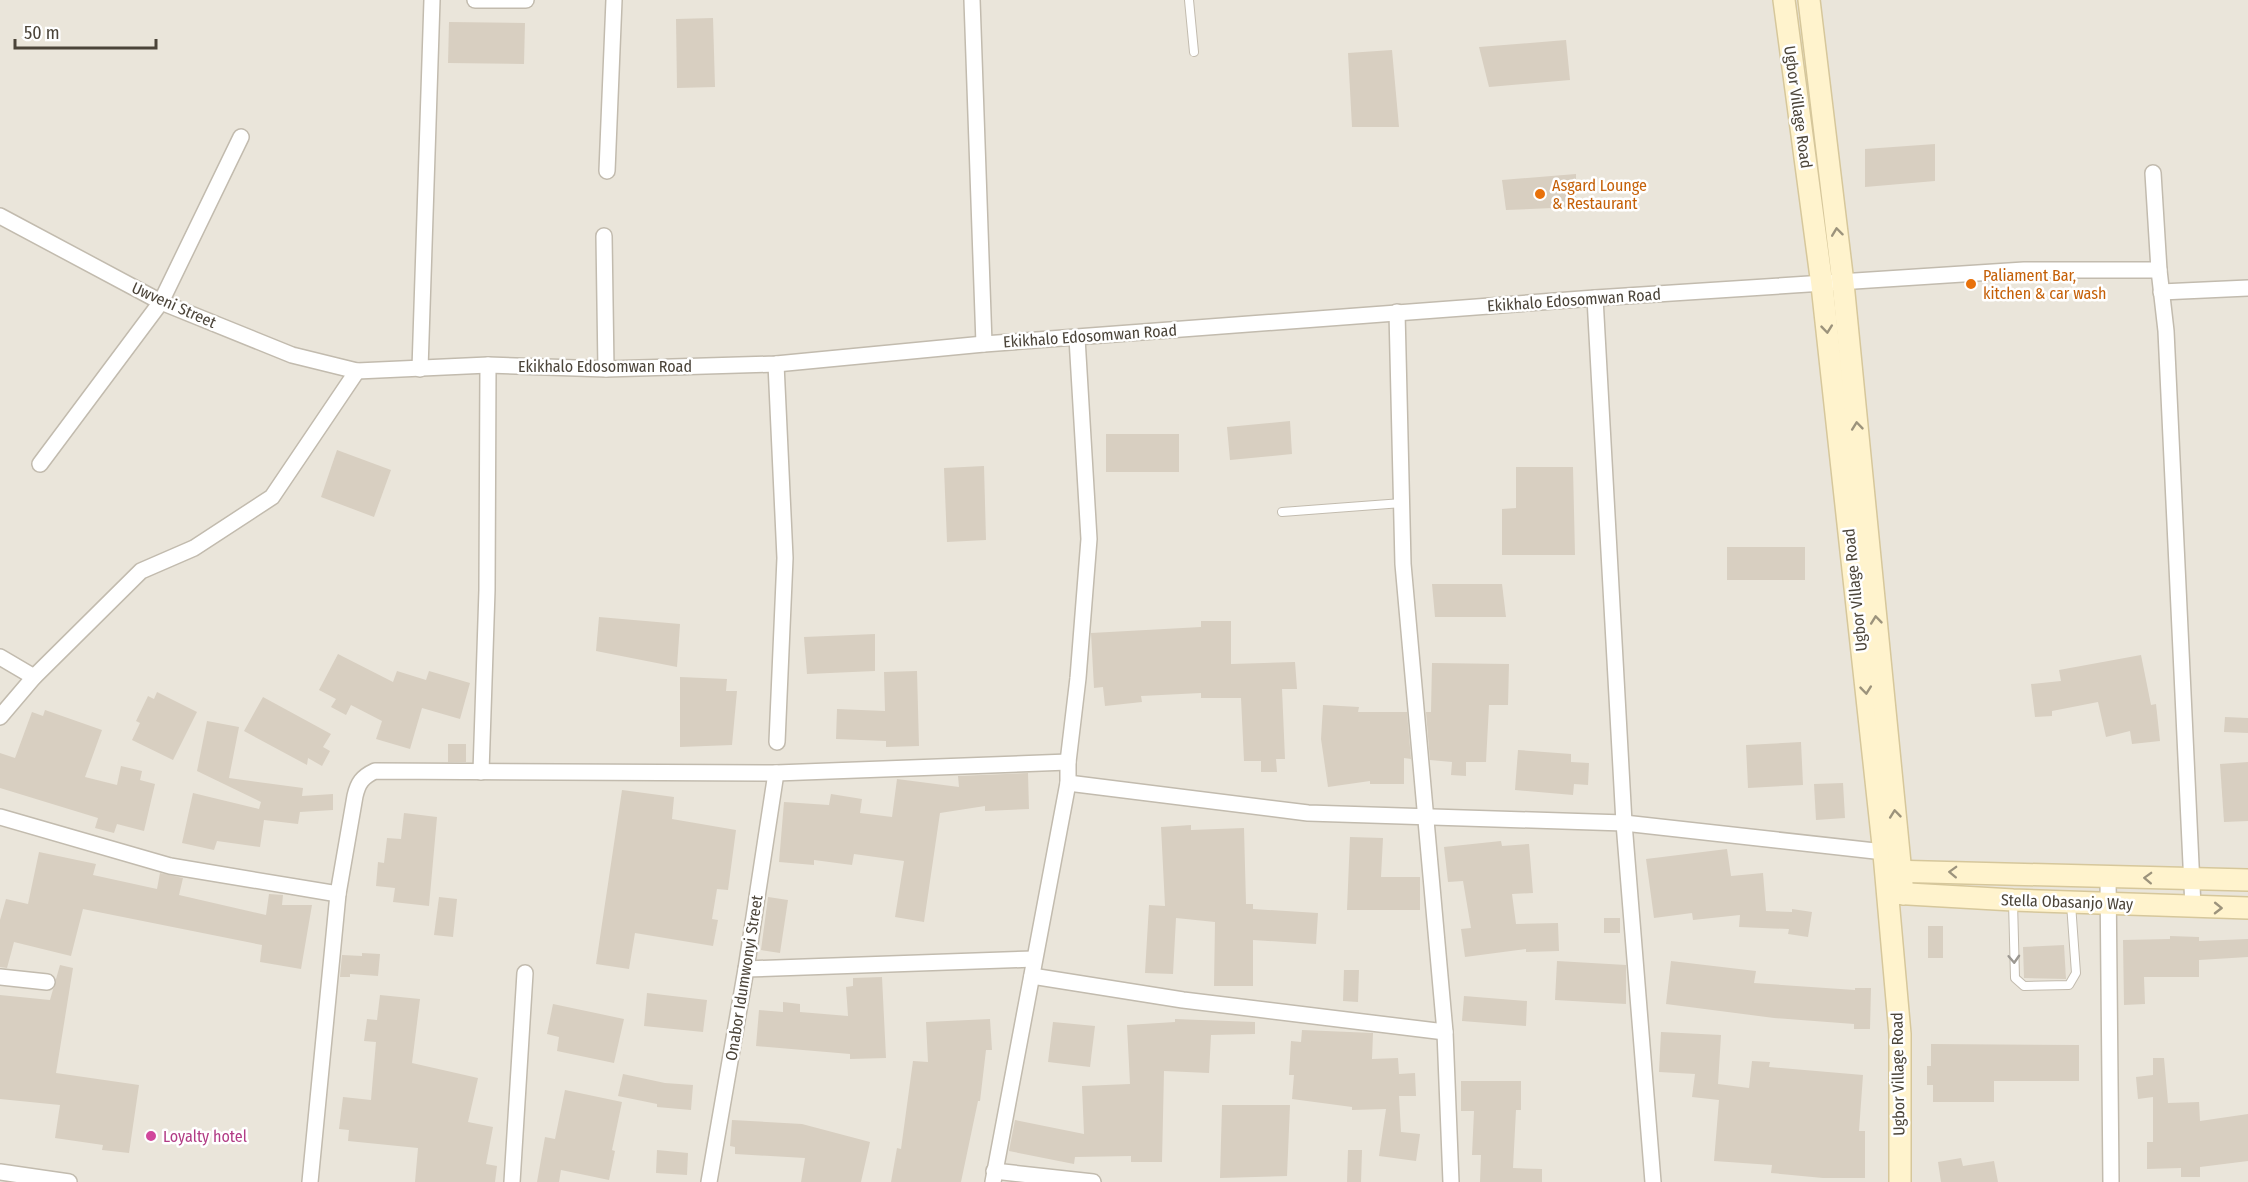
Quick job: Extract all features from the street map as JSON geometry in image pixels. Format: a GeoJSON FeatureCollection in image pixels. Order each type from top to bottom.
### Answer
{"type":"FeatureCollection","features":[{"type":"Feature","properties":{"kind":"street"},"geometry":{"type":"LineString","coordinates":[[420,369],[432,0]]}},
{"type":"Feature","properties":{"kind":"street"},"geometry":{"type":"LineString","coordinates":[[475,0],[526,0]]}},
{"type":"Feature","properties":{"kind":"street"},"geometry":{"type":"LineString","coordinates":[[607,171],[614,0]]}},
{"type":"Feature","properties":{"kind":"street"},"geometry":{"type":"LineString","coordinates":[[972,0],[984,344]]}},
{"type":"Feature","properties":{"kind":"street","name":"Ugbor Village Road"},"geometry":{"type":"LineString","coordinates":[[1784,0],[1833,284]]}},
{"type":"Feature","properties":{"kind":"street","name":"Ugbor Village Road"},"geometry":{"type":"LineString","coordinates":[[1809,0],[1833,284],[1895,893],[1900,1034],[1900,1182]]}},
{"type":"Feature","properties":{"kind":"street"},"geometry":{"type":"LineString","coordinates":[[40,464],[161,302],[241,137]]}},
{"type":"Feature","properties":{"kind":"street"},"geometry":{"type":"LineString","coordinates":[[2153,173],[2159,270],[2166,332],[2193,907]]}},
{"type":"Feature","properties":{"kind":"street","name":"Uwveni Street"},"geometry":{"type":"LineString","coordinates":[[0,216],[161,302],[292,355],[357,371]]}},
{"type":"Feature","properties":{"kind":"street"},"geometry":{"type":"LineString","coordinates":[[604,236],[606,369]]}},
{"type":"Feature","properties":{"kind":"street","name":"Ekikhalo Edosomwan Road"},"geometry":{"type":"LineString","coordinates":[[357,371],[488,365],[606,369],[776,364],[984,344],[1595,298],[2024,270],[2159,270]]}},
{"type":"Feature","properties":{"kind":"street"},"geometry":{"type":"LineString","coordinates":[[2161,292],[2248,288]]}},
{"type":"Feature","properties":{"kind":"street"},"geometry":{"type":"LineString","coordinates":[[1595,298],[1624,823],[1653,1182]]}},
{"type":"Feature","properties":{"kind":"street"},"geometry":{"type":"LineString","coordinates":[[1397,312],[1403,564],[1444,1032],[1451,1182]]}},
{"type":"Feature","properties":{"kind":"street"},"geometry":{"type":"LineString","coordinates":[[1077,338],[1089,538],[1068,783],[994,1176],[1093,1182]]}},
{"type":"Feature","properties":{"kind":"street"},"geometry":{"type":"LineString","coordinates":[[776,364],[785,558],[777,742]]}},
{"type":"Feature","properties":{"kind":"street"},"geometry":{"type":"LineString","coordinates":[[481,772],[487,590],[488,365]]}},
{"type":"Feature","properties":{"kind":"street"},"geometry":{"type":"LineString","coordinates":[[0,717],[34,677],[141,571],[194,548],[272,497],[357,371]]}},
{"type":"Feature","properties":{"kind":"street"},"geometry":{"type":"LineString","coordinates":[[0,657],[34,677]]}},
{"type":"Feature","properties":{"kind":"street"},"geometry":{"type":"LineString","coordinates":[[310,1182],[338,894],[355,796],[364,776],[375,771],[776,773],[1068,762]]}},
{"type":"Feature","properties":{"kind":"street","name":"Onabor Idumwonyi Street"},"geometry":{"type":"LineString","coordinates":[[709,1182],[746,969],[776,773]]}},
{"type":"Feature","properties":{"kind":"street"},"geometry":{"type":"LineString","coordinates":[[1068,783],[1308,813],[1624,823],[1892,862],[2108,877],[2248,880]]}},
{"type":"Feature","properties":{"kind":"street"},"geometry":{"type":"LineString","coordinates":[[0,817],[170,866],[338,894]]}},
{"type":"Feature","properties":{"kind":"street"},"geometry":{"type":"LineString","coordinates":[[2108,877],[2111,1182]]}},
{"type":"Feature","properties":{"kind":"street","name":"Stella Obasanjo Way"},"geometry":{"type":"LineString","coordinates":[[1895,893],[2071,903],[2248,908]]}},
{"type":"Feature","properties":{"kind":"street"},"geometry":{"type":"LineString","coordinates":[[746,969],[1034,959]]}},
{"type":"Feature","properties":{"kind":"street"},"geometry":{"type":"LineString","coordinates":[[512,1182],[525,973]]}},
{"type":"Feature","properties":{"kind":"street"},"geometry":{"type":"LineString","coordinates":[[1032,976],[1183,1000],[1444,1032]]}},
{"type":"Feature","properties":{"kind":"street"},"geometry":{"type":"LineString","coordinates":[[0,977],[47,982]]}},
{"type":"Feature","properties":{"kind":"street"},"geometry":{"type":"LineString","coordinates":[[0,1172],[69,1182]]}},
{"type":"Feature","properties":{"kind":"lane"},"geometry":{"type":"LineString","coordinates":[[1189,0],[1194,52]]}},
{"type":"Feature","properties":{"kind":"lane"},"geometry":{"type":"LineString","coordinates":[[1282,512],[1402,503]]}},
{"type":"Feature","properties":{"kind":"lane"},"geometry":{"type":"LineString","coordinates":[[2013,900],[2015,978],[2024,986],[2069,985],[2073,980],[2076,973],[2071,903]]}},
{"type":"Feature","properties":{"kind":"shaded area"},"geometry":{"type":"Polygon","coordinates":[[[0,0],[2248,0],[2248,1182],[0,1182],[0,0]]]}},
{"type":"Feature","properties":{"kind":"building"},"geometry":{"type":"Polygon","coordinates":[[[713,18],[715,87],[677,88],[676,19],[713,18]]]}},
{"type":"Feature","properties":{"kind":"building"},"geometry":{"type":"Polygon","coordinates":[[[449,22],[525,23],[524,64],[448,63],[449,22]]]}},
{"type":"Feature","properties":{"kind":"building"},"geometry":{"type":"Polygon","coordinates":[[[1566,40],[1570,80],[1489,87],[1479,47],[1566,40]]]}},
{"type":"Feature","properties":{"kind":"building"},"geometry":{"type":"Polygon","coordinates":[[[1392,50],[1399,127],[1352,127],[1348,53],[1392,50]]]}},
{"type":"Feature","properties":{"kind":"building"},"geometry":{"type":"Polygon","coordinates":[[[1935,144],[1935,181],[1865,187],[1865,149],[1935,144]]]}},
{"type":"Feature","properties":{"kind":"building","name":"Asgard Lounge & Restaurant"},"geometry":{"type":"Polygon","coordinates":[[[1576,174],[1576,207],[1506,210],[1502,180],[1576,174]]]}},
{"type":"Feature","properties":{"kind":"building"},"geometry":{"type":"Polygon","coordinates":[[[1290,421],[1292,454],[1230,460],[1227,427],[1290,421]]]}},
{"type":"Feature","properties":{"kind":"building"},"geometry":{"type":"Polygon","coordinates":[[[1106,434],[1179,434],[1179,472],[1106,472],[1106,434]]]}},
{"type":"Feature","properties":{"kind":"building"},"geometry":{"type":"Polygon","coordinates":[[[337,450],[391,470],[374,517],[321,497],[337,450]]]}},
{"type":"Feature","properties":{"kind":"building"},"geometry":{"type":"Polygon","coordinates":[[[984,466],[986,540],[947,542],[944,468],[984,466]]]}},
{"type":"Feature","properties":{"kind":"building"},"geometry":{"type":"Polygon","coordinates":[[[1516,467],[1573,467],[1575,555],[1502,555],[1502,509],[1516,508],[1516,467]]]}},
{"type":"Feature","properties":{"kind":"building"},"geometry":{"type":"Polygon","coordinates":[[[1727,547],[1805,547],[1805,580],[1727,580],[1727,547]]]}},
{"type":"Feature","properties":{"kind":"building"},"geometry":{"type":"Polygon","coordinates":[[[1432,584],[1502,584],[1506,617],[1435,617],[1432,584]]]}},
{"type":"Feature","properties":{"kind":"building"},"geometry":{"type":"Polygon","coordinates":[[[599,617],[680,624],[677,667],[596,651],[599,617]]]}},
{"type":"Feature","properties":{"kind":"building"},"geometry":{"type":"Polygon","coordinates":[[[1201,621],[1231,621],[1231,664],[1295,662],[1297,689],[1282,689],[1285,759],[1276,759],[1277,772],[1261,772],[1261,761],[1244,761],[1241,698],[1201,698],[1201,693],[1141,696],[1142,702],[1105,706],[1103,687],[1094,688],[1091,633],[1201,627],[1201,621]]]}},
{"type":"Feature","properties":{"kind":"building"},"geometry":{"type":"Polygon","coordinates":[[[875,634],[875,671],[807,674],[804,637],[875,634]]]}},
{"type":"Feature","properties":{"kind":"building"},"geometry":{"type":"Polygon","coordinates":[[[338,654],[393,682],[397,671],[426,680],[429,671],[470,683],[460,719],[422,708],[410,749],[376,739],[382,721],[351,705],[346,715],[331,707],[336,699],[319,690],[338,654]]]}},
{"type":"Feature","properties":{"kind":"building"},"geometry":{"type":"Polygon","coordinates":[[[2141,655],[2151,705],[2156,704],[2160,741],[2132,744],[2130,731],[2106,737],[2098,702],[2052,711],[2052,716],[2035,717],[2031,684],[2061,681],[2059,670],[2141,655]]]}},
{"type":"Feature","properties":{"kind":"building"},"geometry":{"type":"Polygon","coordinates":[[[1432,663],[1509,664],[1508,705],[1489,705],[1486,762],[1466,762],[1466,776],[1451,775],[1452,762],[1430,760],[1426,712],[1431,712],[1432,663]]]}},
{"type":"Feature","properties":{"kind":"building"},"geometry":{"type":"Polygon","coordinates":[[[917,671],[919,746],[886,747],[886,741],[836,739],[837,709],[885,711],[884,672],[917,671]]]}},
{"type":"Feature","properties":{"kind":"building"},"geometry":{"type":"Polygon","coordinates":[[[680,677],[727,679],[726,691],[737,691],[732,745],[680,747],[680,677]]]}},
{"type":"Feature","properties":{"kind":"building"},"geometry":{"type":"Polygon","coordinates":[[[157,692],[197,712],[173,760],[132,740],[140,723],[136,721],[148,696],[154,699],[157,692]]]}},
{"type":"Feature","properties":{"kind":"building"},"geometry":{"type":"Polygon","coordinates":[[[263,697],[331,734],[323,747],[330,751],[322,766],[308,758],[307,765],[244,731],[263,697]]]}},
{"type":"Feature","properties":{"kind":"building"},"geometry":{"type":"Polygon","coordinates":[[[1323,705],[1359,707],[1358,712],[1407,712],[1411,759],[1404,758],[1404,784],[1370,784],[1370,781],[1328,787],[1321,739],[1323,705]]]}},
{"type":"Feature","properties":{"kind":"building"},"geometry":{"type":"Polygon","coordinates":[[[45,710],[102,730],[85,777],[117,785],[121,766],[142,771],[140,780],[155,784],[144,831],[117,824],[114,833],[95,828],[98,818],[0,788],[0,753],[15,758],[32,712],[43,716],[45,710]]]}},
{"type":"Feature","properties":{"kind":"building"},"geometry":{"type":"Polygon","coordinates":[[[2225,717],[2248,718],[2248,733],[2224,732],[2225,717]]]}},
{"type":"Feature","properties":{"kind":"building"},"geometry":{"type":"Polygon","coordinates":[[[207,721],[239,727],[229,778],[303,788],[302,796],[333,794],[333,810],[300,812],[298,824],[264,820],[260,847],[217,841],[214,850],[182,843],[193,793],[259,809],[261,802],[197,771],[207,721]]]}},
{"type":"Feature","properties":{"kind":"building"},"geometry":{"type":"Polygon","coordinates":[[[1801,742],[1803,785],[1748,788],[1746,745],[1801,742]]]}},
{"type":"Feature","properties":{"kind":"building"},"geometry":{"type":"Polygon","coordinates":[[[448,744],[466,744],[466,762],[448,762],[448,744]]]}},
{"type":"Feature","properties":{"kind":"building"},"geometry":{"type":"Polygon","coordinates":[[[1518,750],[1571,754],[1571,762],[1589,763],[1588,785],[1574,784],[1573,795],[1515,790],[1518,750]]]}},
{"type":"Feature","properties":{"kind":"building"},"geometry":{"type":"Polygon","coordinates":[[[2248,762],[2248,821],[2224,822],[2220,764],[2248,762]]]}},
{"type":"Feature","properties":{"kind":"building"},"geometry":{"type":"Polygon","coordinates":[[[1028,773],[1029,809],[985,811],[985,806],[940,813],[924,922],[895,917],[904,861],[854,854],[852,865],[814,860],[814,865],[779,862],[784,802],[829,805],[831,794],[862,799],[860,813],[892,817],[897,779],[959,787],[958,776],[1028,773]]]}},
{"type":"Feature","properties":{"kind":"building"},"geometry":{"type":"Polygon","coordinates":[[[1843,783],[1845,818],[1816,820],[1814,784],[1843,783]]]}},
{"type":"Feature","properties":{"kind":"building"},"geometry":{"type":"Polygon","coordinates":[[[622,790],[674,797],[672,819],[736,830],[728,890],[717,889],[712,919],[718,920],[713,946],[635,933],[629,969],[596,964],[622,790]]]}},
{"type":"Feature","properties":{"kind":"building"},"geometry":{"type":"Polygon","coordinates":[[[404,813],[437,817],[429,906],[393,902],[395,888],[376,886],[378,862],[384,863],[387,838],[401,839],[404,813]]]}},
{"type":"Feature","properties":{"kind":"building"},"geometry":{"type":"Polygon","coordinates":[[[1191,825],[1191,830],[1244,828],[1246,904],[1253,904],[1253,909],[1318,913],[1316,944],[1253,940],[1253,986],[1214,986],[1215,922],[1176,918],[1173,974],[1145,973],[1149,905],[1165,906],[1161,827],[1191,825]]]}},
{"type":"Feature","properties":{"kind":"building"},"geometry":{"type":"Polygon","coordinates":[[[1350,837],[1383,838],[1381,877],[1420,877],[1420,910],[1347,910],[1350,837]]]}},
{"type":"Feature","properties":{"kind":"building"},"geometry":{"type":"Polygon","coordinates":[[[1501,841],[1502,846],[1529,844],[1533,893],[1512,894],[1516,924],[1558,923],[1559,951],[1526,952],[1526,949],[1465,957],[1461,929],[1471,928],[1463,881],[1448,882],[1444,847],[1501,841]]]}},
{"type":"Feature","properties":{"kind":"building"},"geometry":{"type":"Polygon","coordinates":[[[1727,849],[1731,876],[1763,873],[1766,911],[1792,912],[1792,909],[1812,912],[1808,937],[1788,934],[1789,929],[1739,927],[1740,915],[1693,920],[1692,913],[1654,918],[1646,859],[1727,849]]]}},
{"type":"Feature","properties":{"kind":"building"},"geometry":{"type":"Polygon","coordinates":[[[39,852],[96,864],[93,875],[157,889],[160,873],[183,878],[179,895],[266,915],[269,894],[283,895],[282,905],[312,905],[301,969],[260,962],[262,945],[83,909],[71,956],[14,942],[7,968],[0,967],[0,920],[6,899],[28,904],[39,852]]]}},
{"type":"Feature","properties":{"kind":"building"},"geometry":{"type":"Polygon","coordinates":[[[439,897],[457,899],[453,937],[434,935],[439,897]]]}},
{"type":"Feature","properties":{"kind":"building"},"geometry":{"type":"Polygon","coordinates":[[[768,897],[788,900],[780,953],[761,950],[768,897]]]}},
{"type":"Feature","properties":{"kind":"building"},"geometry":{"type":"Polygon","coordinates":[[[1604,918],[1620,918],[1620,933],[1604,933],[1604,918]]]}},
{"type":"Feature","properties":{"kind":"building"},"geometry":{"type":"Polygon","coordinates":[[[1928,926],[1943,926],[1943,958],[1928,958],[1928,926]]]}},
{"type":"Feature","properties":{"kind":"building"},"geometry":{"type":"Polygon","coordinates":[[[2170,936],[2199,937],[2199,941],[2248,939],[2248,957],[2199,960],[2199,977],[2144,977],[2145,1004],[2124,1005],[2123,940],[2170,939],[2170,936]]]}},
{"type":"Feature","properties":{"kind":"building"},"geometry":{"type":"Polygon","coordinates":[[[2064,945],[2066,979],[2024,978],[2023,947],[2064,945]]]}},
{"type":"Feature","properties":{"kind":"building"},"geometry":{"type":"Polygon","coordinates":[[[362,953],[380,954],[378,976],[350,974],[350,977],[340,977],[342,955],[362,956],[362,953]]]}},
{"type":"Feature","properties":{"kind":"building"},"geometry":{"type":"Polygon","coordinates":[[[1557,961],[1626,965],[1626,1004],[1555,1000],[1557,961]]]}},
{"type":"Feature","properties":{"kind":"building"},"geometry":{"type":"Polygon","coordinates":[[[1671,961],[1756,971],[1754,983],[1855,990],[1855,988],[1871,988],[1870,1029],[1854,1029],[1854,1024],[1774,1018],[1666,1004],[1671,961]]]}},
{"type":"Feature","properties":{"kind":"building"},"geometry":{"type":"Polygon","coordinates":[[[60,965],[73,968],[56,1073],[139,1085],[129,1153],[102,1150],[103,1145],[55,1138],[60,1105],[0,1099],[0,995],[50,1000],[60,965]]]}},
{"type":"Feature","properties":{"kind":"building"},"geometry":{"type":"Polygon","coordinates":[[[1344,970],[1359,970],[1358,1002],[1343,1001],[1344,970]]]}},
{"type":"Feature","properties":{"kind":"building"},"geometry":{"type":"Polygon","coordinates":[[[882,977],[886,1058],[850,1059],[850,1054],[756,1046],[759,1010],[783,1012],[783,1002],[800,1004],[800,1012],[848,1016],[846,987],[853,986],[853,978],[882,977]]]}},
{"type":"Feature","properties":{"kind":"building"},"geometry":{"type":"Polygon","coordinates":[[[647,993],[707,1000],[703,1032],[644,1026],[647,993]]]}},
{"type":"Feature","properties":{"kind":"building"},"geometry":{"type":"Polygon","coordinates":[[[380,995],[420,999],[412,1063],[478,1078],[468,1122],[493,1127],[486,1164],[497,1166],[495,1182],[415,1182],[418,1148],[348,1141],[349,1130],[339,1129],[343,1097],[371,1100],[376,1042],[364,1041],[367,1019],[377,1020],[380,995]]]}},
{"type":"Feature","properties":{"kind":"building"},"geometry":{"type":"Polygon","coordinates":[[[1464,996],[1527,1001],[1526,1026],[1462,1021],[1464,996]]]}},
{"type":"Feature","properties":{"kind":"building"},"geometry":{"type":"Polygon","coordinates":[[[553,1004],[624,1019],[614,1063],[557,1051],[559,1037],[547,1034],[553,1004]]]}},
{"type":"Feature","properties":{"kind":"building"},"geometry":{"type":"Polygon","coordinates":[[[990,1019],[992,1050],[986,1050],[980,1101],[978,1101],[961,1182],[891,1182],[897,1148],[901,1149],[913,1061],[928,1062],[926,1022],[990,1019]]]}},
{"type":"Feature","properties":{"kind":"building"},"geometry":{"type":"Polygon","coordinates":[[[1175,1019],[1255,1022],[1255,1034],[1211,1035],[1209,1073],[1164,1071],[1162,1162],[1131,1162],[1131,1156],[1075,1157],[1074,1164],[1009,1151],[1015,1120],[1084,1134],[1082,1086],[1130,1084],[1127,1025],[1175,1022],[1175,1019]]]}},
{"type":"Feature","properties":{"kind":"building"},"geometry":{"type":"Polygon","coordinates":[[[1053,1022],[1095,1026],[1090,1067],[1048,1062],[1053,1022]]]}},
{"type":"Feature","properties":{"kind":"building"},"geometry":{"type":"Polygon","coordinates":[[[1302,1030],[1373,1033],[1372,1059],[1398,1058],[1399,1074],[1415,1073],[1416,1096],[1399,1096],[1401,1132],[1420,1134],[1416,1161],[1379,1156],[1386,1109],[1352,1110],[1352,1107],[1292,1099],[1294,1075],[1289,1075],[1291,1041],[1301,1042],[1302,1030]]]}},
{"type":"Feature","properties":{"kind":"building"},"geometry":{"type":"Polygon","coordinates":[[[1661,1032],[1721,1035],[1718,1084],[1749,1088],[1752,1061],[1770,1062],[1769,1067],[1863,1075],[1859,1131],[1865,1131],[1865,1178],[1823,1178],[1771,1173],[1772,1165],[1714,1161],[1719,1100],[1692,1097],[1695,1074],[1659,1072],[1661,1032]]]}},
{"type":"Feature","properties":{"kind":"building"},"geometry":{"type":"Polygon","coordinates":[[[1931,1044],[2079,1045],[2079,1081],[1994,1081],[1994,1102],[1933,1102],[1933,1085],[1927,1085],[1927,1066],[1931,1066],[1931,1044]]]}},
{"type":"Feature","properties":{"kind":"building"},"geometry":{"type":"Polygon","coordinates":[[[2153,1058],[2164,1058],[2168,1103],[2199,1102],[2200,1121],[2248,1114],[2248,1161],[2200,1167],[2200,1177],[2181,1177],[2181,1168],[2147,1169],[2147,1142],[2153,1142],[2153,1097],[2138,1099],[2136,1077],[2153,1075],[2153,1058]]]}},
{"type":"Feature","properties":{"kind":"building"},"geometry":{"type":"Polygon","coordinates":[[[623,1074],[665,1083],[693,1085],[691,1110],[657,1107],[657,1104],[618,1096],[623,1074]]]}},
{"type":"Feature","properties":{"kind":"building"},"geometry":{"type":"Polygon","coordinates":[[[1461,1081],[1521,1081],[1521,1110],[1516,1110],[1513,1168],[1542,1169],[1542,1182],[1480,1182],[1481,1155],[1472,1155],[1474,1111],[1461,1111],[1461,1081]]]}},
{"type":"Feature","properties":{"kind":"building"},"geometry":{"type":"Polygon","coordinates":[[[565,1090],[622,1102],[612,1150],[615,1151],[609,1180],[561,1170],[559,1182],[537,1182],[545,1137],[555,1139],[565,1090]]]}},
{"type":"Feature","properties":{"kind":"building"},"geometry":{"type":"Polygon","coordinates":[[[1222,1105],[1290,1105],[1287,1176],[1220,1178],[1222,1105]]]}},
{"type":"Feature","properties":{"kind":"building"},"geometry":{"type":"Polygon","coordinates":[[[732,1120],[802,1124],[870,1142],[861,1182],[801,1182],[805,1158],[735,1154],[735,1147],[730,1146],[732,1120]]]}},
{"type":"Feature","properties":{"kind":"building"},"geometry":{"type":"Polygon","coordinates":[[[657,1150],[688,1153],[687,1175],[656,1173],[657,1150]]]}},
{"type":"Feature","properties":{"kind":"building"},"geometry":{"type":"Polygon","coordinates":[[[1348,1150],[1362,1150],[1361,1182],[1347,1182],[1348,1150]]]}},
{"type":"Feature","properties":{"kind":"building"},"geometry":{"type":"Polygon","coordinates":[[[1961,1158],[1963,1166],[1994,1161],[1998,1182],[1941,1182],[1938,1162],[1961,1158]]]}},
{"type":"Feature","properties":{"kind":"place","name":"Asgard Lounge & Restaurant"},"geometry":{"type":"Point","coordinates":[1540,194]}},
{"type":"Feature","properties":{"kind":"place","name":"Paliament Bar, kitchen & car wash"},"geometry":{"type":"Point","coordinates":[1971,284]}},
{"type":"Feature","properties":{"kind":"place","name":"Loyalty hotel"},"geometry":{"type":"Point","coordinates":[151,1136]}}]}
